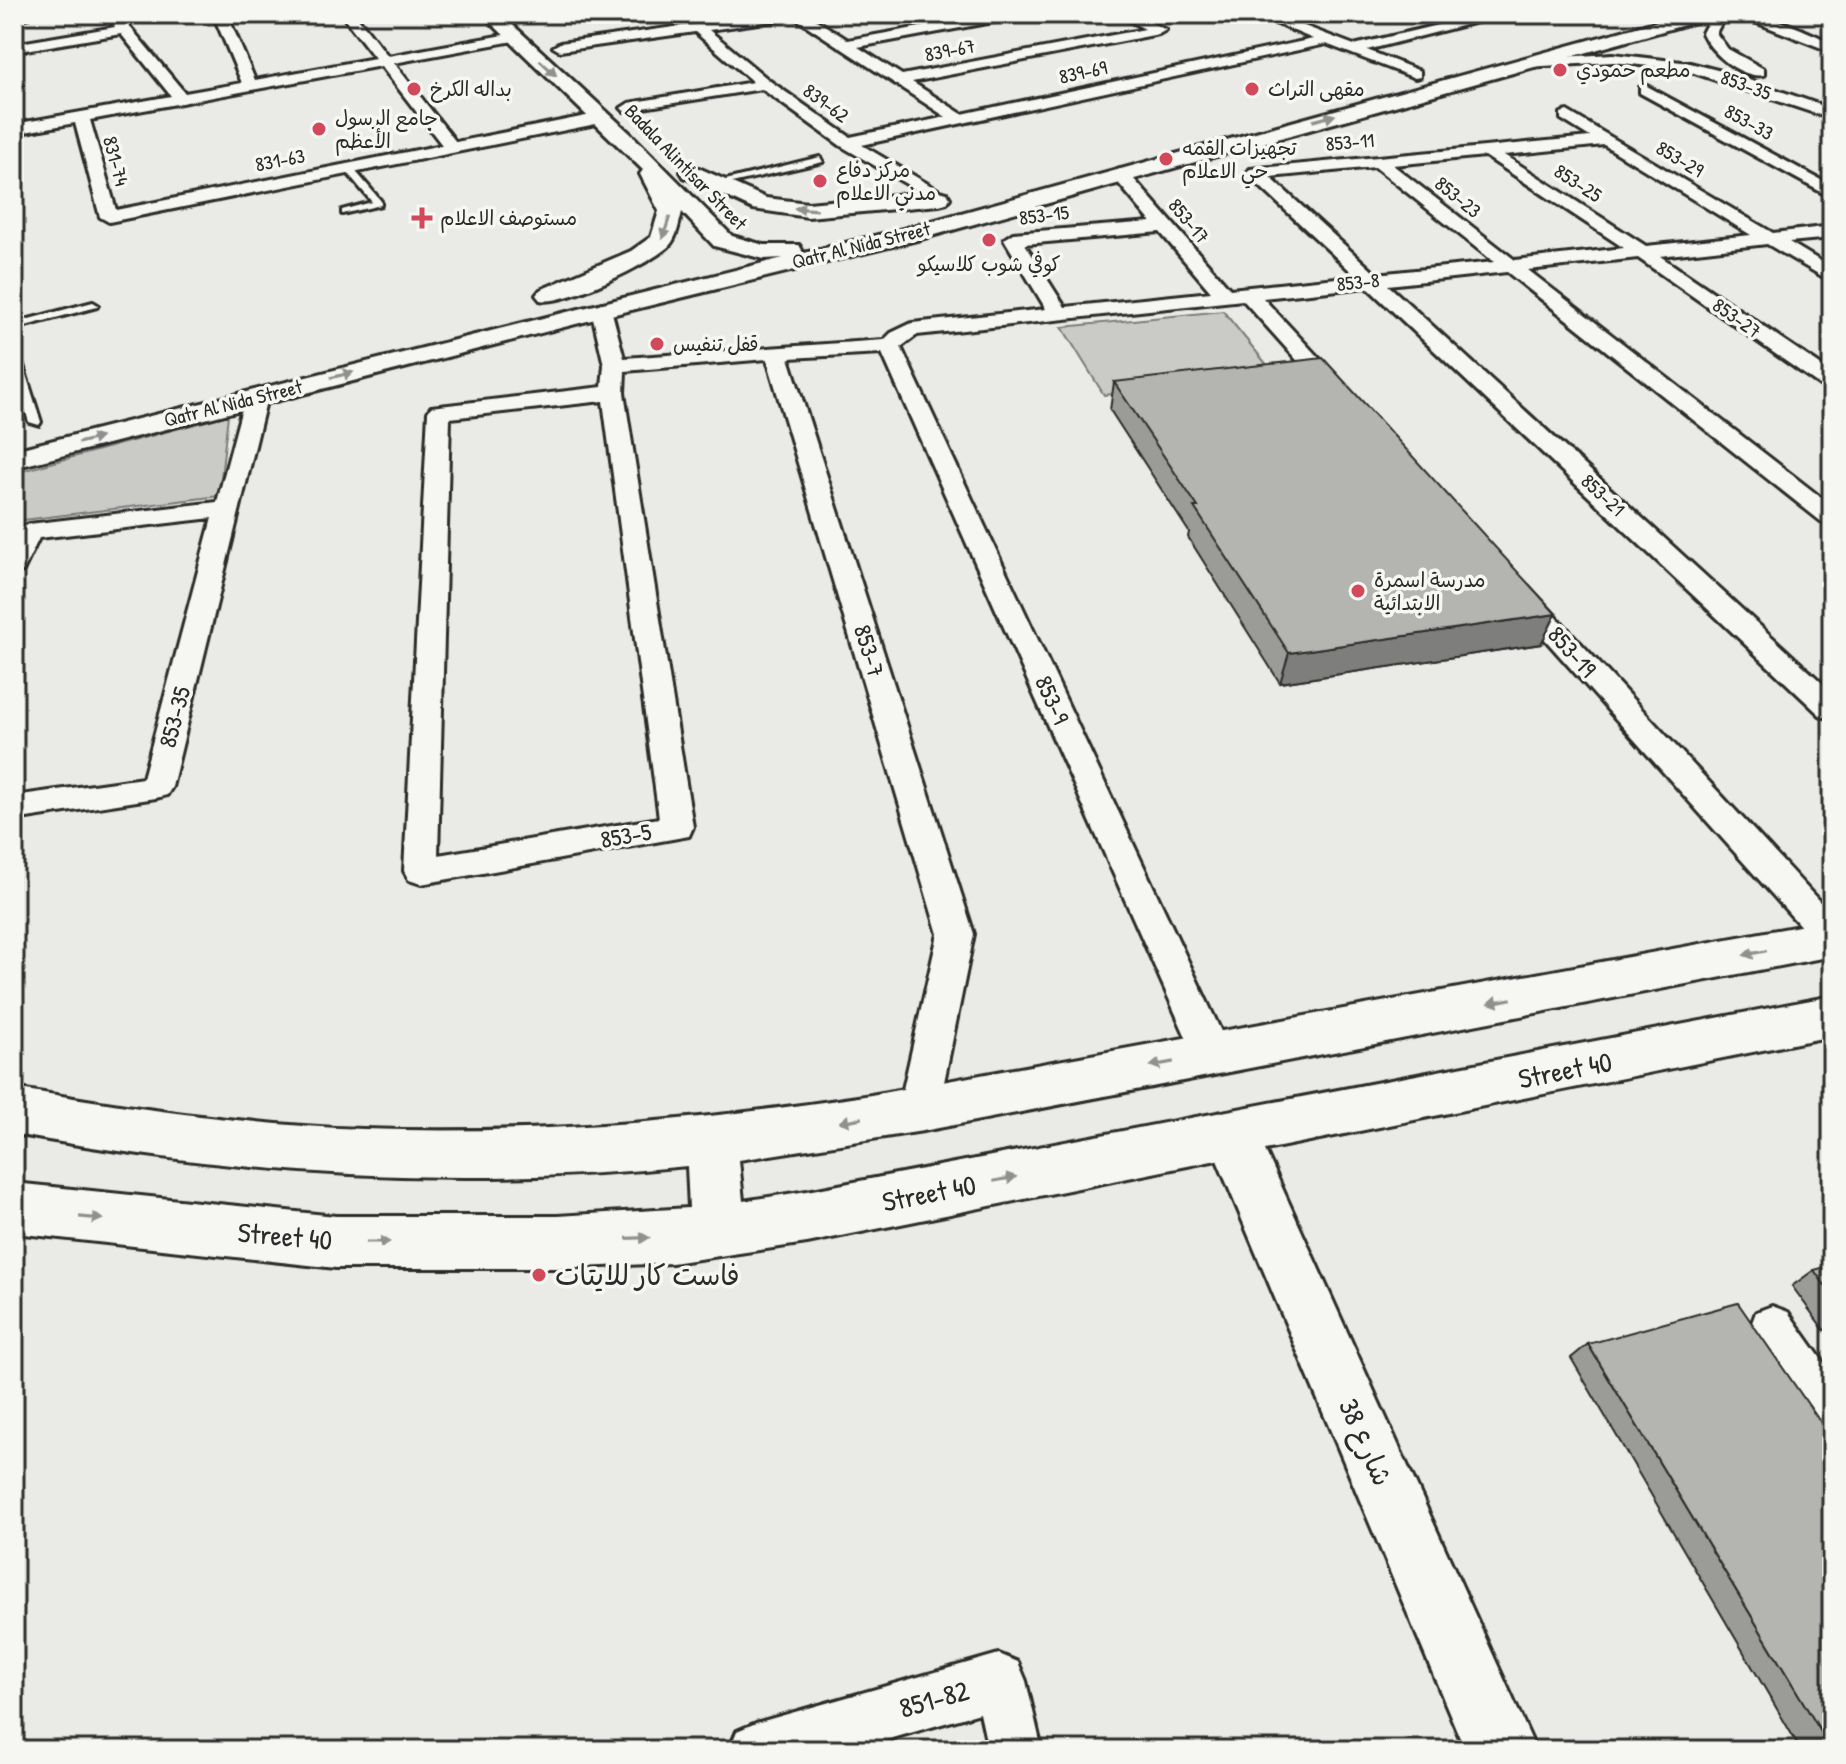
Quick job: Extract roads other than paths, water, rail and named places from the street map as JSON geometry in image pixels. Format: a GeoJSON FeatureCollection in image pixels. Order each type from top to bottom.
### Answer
{"type":"FeatureCollection","features":[{"type":"Feature","properties":{"kind":"main road","name":"Badala Alintisar Street"},"geometry":{"type":"LineString","coordinates":[[491,14],[625,139],[646,140]]}},
{"type":"Feature","properties":{"kind":"main road","name":"Qatr Al Nida Street"},"geometry":{"type":"LineString","coordinates":[[1169,138],[1415,74],[1519,59],[1663,14]]}},
{"type":"Feature","properties":{"kind":"main road","name":"Qatr Al Nida Street"},"geometry":{"type":"LineString","coordinates":[[14,459],[601,309],[909,235],[1117,159],[1703,14]]}},
{"type":"Feature","properties":{"kind":"main road"},"geometry":{"type":"LineString","coordinates":[[552,40],[583,67]]}},
{"type":"Feature","properties":{"kind":"main road","name":"Badala Alintisar Street"},"geometry":{"type":"LineString","coordinates":[[624,103],[646,140],[723,241],[742,230],[676,153]]}},
{"type":"Feature","properties":{"kind":"main road"},"geometry":{"type":"LineString","coordinates":[[646,140],[671,211],[662,240],[640,256],[541,296],[656,270]]}},
{"type":"Feature","properties":{"kind":"main road"},"geometry":{"type":"LineString","coordinates":[[601,309],[727,267],[742,230],[764,252],[799,249],[1117,159]]}},
{"type":"Feature","properties":{"kind":"main road"},"geometry":{"type":"LineString","coordinates":[[692,172],[761,204],[808,210],[846,209],[947,196]]}},
{"type":"Feature","properties":{"kind":"main road","name":"Qatr Al Nida Street"},"geometry":{"type":"LineString","coordinates":[[703,260],[742,230],[947,196]]}},
{"type":"Feature","properties":{"kind":"main road"},"geometry":{"type":"LineString","coordinates":[[14,1111],[106,1129],[199,1142],[365,1154],[494,1156],[711,1141],[797,1130],[1213,1055],[1832,938]]}},
{"type":"Feature","properties":{"kind":"main road","name":"Street 40"},"geometry":{"type":"LineString","coordinates":[[14,1208],[336,1242],[557,1242],[672,1237],[807,1217],[1832,1016]]}},
{"type":"Feature","properties":{"kind":"main road","name":"شارع 38"},"geometry":{"type":"LineString","coordinates":[[1232,1134],[1501,1750]]}},
{"type":"Feature","properties":{"kind":"main road"},"geometry":{"type":"LineString","coordinates":[[711,1141],[718,1230]]}},
{"type":"Feature","properties":{"kind":"street"},"geometry":{"type":"LineString","coordinates":[[14,17],[32,14]]}},
{"type":"Feature","properties":{"kind":"street"},"geometry":{"type":"LineString","coordinates":[[112,14],[181,98]]}},
{"type":"Feature","properties":{"kind":"street"},"geometry":{"type":"LineString","coordinates":[[220,14],[250,85]]}},
{"type":"Feature","properties":{"kind":"street"},"geometry":{"type":"LineString","coordinates":[[348,14],[453,149]]}},
{"type":"Feature","properties":{"kind":"street"},"geometry":{"type":"LineString","coordinates":[[552,40],[698,28],[797,14],[959,119]]}},
{"type":"Feature","properties":{"kind":"street"},"geometry":{"type":"LineString","coordinates":[[845,45],[1014,14]]}},
{"type":"Feature","properties":{"kind":"street","name":"839-67"},"geometry":{"type":"LineString","coordinates":[[899,80],[1159,30],[1123,14]]}},
{"type":"Feature","properties":{"kind":"street"},"geometry":{"type":"LineString","coordinates":[[1261,14],[1415,74]]}},
{"type":"Feature","properties":{"kind":"street"},"geometry":{"type":"LineString","coordinates":[[1352,50],[1501,14]]}},
{"type":"Feature","properties":{"kind":"street","name":"853-35"},"geometry":{"type":"LineString","coordinates":[[1719,14],[1709,33],[1719,49],[1789,87],[1826,112]]}},
{"type":"Feature","properties":{"kind":"street"},"geometry":{"type":"LineString","coordinates":[[1741,14],[1828,41]]}},
{"type":"Feature","properties":{"kind":"street"},"geometry":{"type":"LineString","coordinates":[[1429,18],[1452,26]]}},
{"type":"Feature","properties":{"kind":"street","name":"839-62"},"geometry":{"type":"LineString","coordinates":[[698,28],[765,84],[847,143],[947,196]]}},
{"type":"Feature","properties":{"kind":"street"},"geometry":{"type":"LineString","coordinates":[[14,48],[125,29]]}},
{"type":"Feature","properties":{"kind":"street"},"geometry":{"type":"LineString","coordinates":[[17,123],[81,116],[514,37]]}},
{"type":"Feature","properties":{"kind":"street","name":"839-69"},"geometry":{"type":"LineString","coordinates":[[847,143],[1327,40]]}},
{"type":"Feature","properties":{"kind":"street","name":"853-35"},"geometry":{"type":"LineString","coordinates":[[1519,59],[1613,58],[1671,63],[1711,72],[1826,112]]}},
{"type":"Feature","properties":{"kind":"street"},"geometry":{"type":"LineString","coordinates":[[624,103],[765,84]]}},
{"type":"Feature","properties":{"kind":"street","name":"853-33"},"geometry":{"type":"LineString","coordinates":[[1645,90],[1832,193]]}},
{"type":"Feature","properties":{"kind":"street","name":"831-74"},"geometry":{"type":"LineString","coordinates":[[81,116],[109,217]]}},
{"type":"Feature","properties":{"kind":"street","name":"853-29"},"geometry":{"type":"LineString","coordinates":[[1567,116],[1770,239]]}},
{"type":"Feature","properties":{"kind":"street","name":"831-63"},"geometry":{"type":"LineString","coordinates":[[109,217],[601,118]]}},
{"type":"Feature","properties":{"kind":"street","name":"853-11"},"geometry":{"type":"LineString","coordinates":[[1373,281],[1256,173],[1607,140]]}},
{"type":"Feature","properties":{"kind":"street","name":"853-25"},"geometry":{"type":"LineString","coordinates":[[1489,152],[1642,252]]}},
{"type":"Feature","properties":{"kind":"street","name":"853-17"},"geometry":{"type":"LineString","coordinates":[[1117,159],[1165,226],[1237,295]]}},
{"type":"Feature","properties":{"kind":"street","name":"853-23"},"geometry":{"type":"LineString","coordinates":[[1379,162],[1510,266]]}},
{"type":"Feature","properties":{"kind":"street","name":"853-15"},"geometry":{"type":"LineString","coordinates":[[1059,314],[1013,239],[1165,226]]}},
{"type":"Feature","properties":{"kind":"street","name":"853-8"},"geometry":{"type":"LineString","coordinates":[[890,346],[912,329],[1832,232]]}},
{"type":"Feature","properties":{"kind":"street"},"geometry":{"type":"LineString","coordinates":[[1770,239],[1832,276]]}},
{"type":"Feature","properties":{"kind":"street","name":"853-27"},"geometry":{"type":"LineString","coordinates":[[1642,252],[1832,383]]}},
{"type":"Feature","properties":{"kind":"street"},"geometry":{"type":"LineString","coordinates":[[1510,266],[1832,518]]}},
{"type":"Feature","properties":{"kind":"street","name":"853-21"},"geometry":{"type":"LineString","coordinates":[[1373,281],[1832,709]]}},
{"type":"Feature","properties":{"kind":"street"},"geometry":{"type":"LineString","coordinates":[[1237,295],[1354,411]]}},
{"type":"Feature","properties":{"kind":"street"},"geometry":{"type":"LineString","coordinates":[[601,309],[614,379],[776,352],[890,346]]}},
{"type":"Feature","properties":{"kind":"street","name":"853-9"},"geometry":{"type":"LineString","coordinates":[[890,346],[1213,1055]]}},
{"type":"Feature","properties":{"kind":"street","name":"853-7"},"geometry":{"type":"LineString","coordinates":[[776,352],[956,934],[948,991],[933,1038],[919,1107]]}},
{"type":"Feature","properties":{"kind":"street","name":"853-5"},"geometry":{"type":"LineString","coordinates":[[614,379],[677,827],[421,871],[439,412],[614,379]]}},
{"type":"Feature","properties":{"kind":"street","name":"853-35"},"geometry":{"type":"LineString","coordinates":[[14,808],[156,787],[256,397]]}},
{"type":"Feature","properties":{"kind":"street"},"geometry":{"type":"LineString","coordinates":[[14,565],[29,532],[229,508]]}},
{"type":"Feature","properties":{"kind":"street","name":"853-19"},"geometry":{"type":"LineString","coordinates":[[1503,575],[1832,938]]}},
{"type":"Feature","properties":{"kind":"street"},"geometry":{"type":"LineString","coordinates":[[1772,1328],[1832,1414]]}},
{"type":"Feature","properties":{"kind":"street","name":"851-82"},"geometry":{"type":"LineString","coordinates":[[756,1750],[999,1681],[1015,1750]]}},
{"type":"Feature","properties":{"kind":"lane"},"geometry":{"type":"LineString","coordinates":[[714,184],[820,160]]}},
{"type":"Feature","properties":{"kind":"lane"},"geometry":{"type":"LineString","coordinates":[[345,212],[378,203],[349,169]]}},
{"type":"Feature","properties":{"kind":"lane"},"geometry":{"type":"LineString","coordinates":[[14,326],[93,305]]}},
{"type":"Feature","properties":{"kind":"lane"},"geometry":{"type":"LineString","coordinates":[[14,356],[33,423]]}},
{"type":"Feature","properties":{"kind":"place","name":"مطعم حمودي"},"geometry":{"type":"Point","coordinates":[1560,70]}},
{"type":"Feature","properties":{"kind":"place","name":"بداله الكرخ"},"geometry":{"type":"Point","coordinates":[414,89]}},
{"type":"Feature","properties":{"kind":"place","name":"مقهى التراث"},"geometry":{"type":"Point","coordinates":[1252,89]}},
{"type":"Feature","properties":{"kind":"place","name":"جامع الرسول الأعظم"},"geometry":{"type":"Point","coordinates":[319,129]}},
{"type":"Feature","properties":{"kind":"place","name":"تجهيزات القمه حي الاعلام"},"geometry":{"type":"Point","coordinates":[1166,159]}},
{"type":"Feature","properties":{"kind":"place","name":"مركز دفاع مدني الاعلام"},"geometry":{"type":"Point","coordinates":[820,181]}},
{"type":"Feature","properties":{"kind":"place","name":"مستوصف الاعلام"},"geometry":{"type":"Point","coordinates":[422,218]}},
{"type":"Feature","properties":{"kind":"place","name":"كوفي شوب كلاسيكو"},"geometry":{"type":"Point","coordinates":[989,240]}},
{"type":"Feature","properties":{"kind":"place","name":"قفل تنفيس"},"geometry":{"type":"Point","coordinates":[657,344]}},
{"type":"Feature","properties":{"kind":"place","name":"مدرسة اسمرة الابتدائية"},"geometry":{"type":"Point","coordinates":[1358,591]}},
{"type":"Feature","properties":{"kind":"place","name":"فاست كار للايتات"},"geometry":{"type":"Point","coordinates":[539,1275]}}]}
